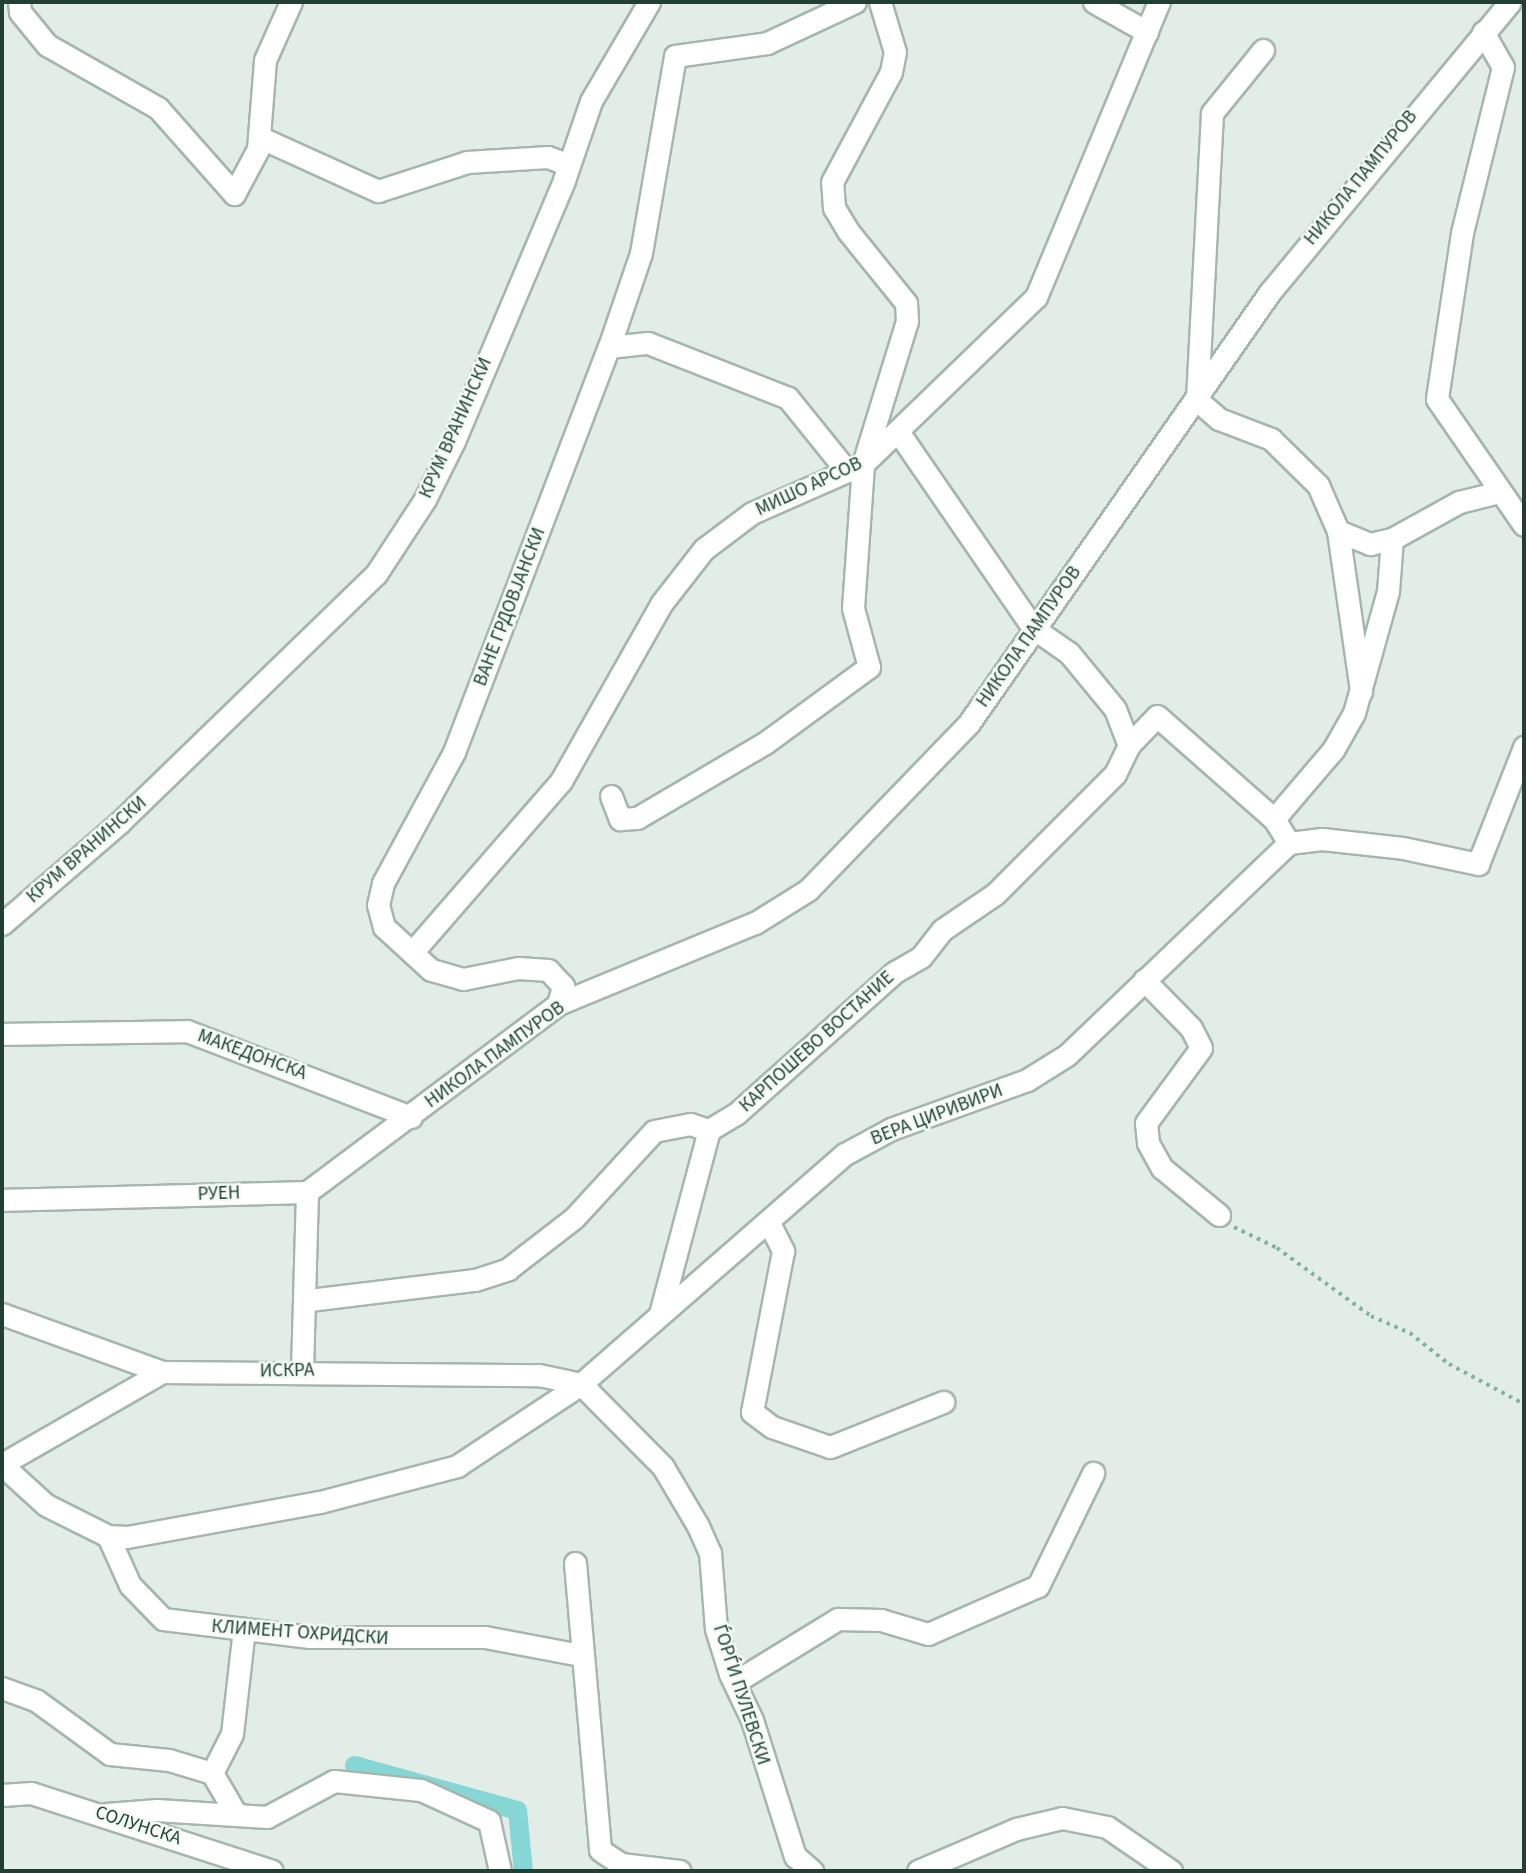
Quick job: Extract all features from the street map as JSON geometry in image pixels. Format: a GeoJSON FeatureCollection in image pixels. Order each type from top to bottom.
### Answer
{"type":"FeatureCollection","features":[{"type":"Feature","properties":{"kind":"street"},"geometry":{"type":"LineString","coordinates":[[19,2],[20,12],[47,45],[158,108],[225,190],[234,194],[245,181],[259,137],[265,60],[291,2]]}},
{"type":"Feature","properties":{"kind":"street","name":"КРУМ ВРАНИНСКИ"},"geometry":{"type":"LineString","coordinates":[[2,923],[130,813],[376,574],[454,441],[569,165],[601,79],[649,2]]}},
{"type":"Feature","properties":{"kind":"street","name":"ВАНЕ ГРДОВЈАНСКИ"},"geometry":{"type":"LineString","coordinates":[[558,1004],[563,986],[548,970],[446,977],[384,927],[378,905],[383,883],[454,752],[609,347],[641,253],[675,56],[767,43],[855,2]]}},
{"type":"Feature","properties":{"kind":"street"},"geometry":{"type":"LineString","coordinates":[[611,796],[620,819],[637,818],[765,743],[863,674],[870,653],[853,608],[855,467],[907,321],[906,303],[848,231],[834,208],[832,182],[891,72],[895,52],[880,2]]}},
{"type":"Feature","properties":{"kind":"street"},"geometry":{"type":"LineString","coordinates":[[1094,2],[1147,32]]}},
{"type":"Feature","properties":{"kind":"street","name":"МИШО АРСОВ"},"geometry":{"type":"LineString","coordinates":[[415,950],[561,781],[661,604],[704,548],[752,513],[855,467],[899,433],[1011,325],[1049,275],[1160,2]]}},
{"type":"Feature","properties":{"kind":"street","name":"НИКОЛА ПАМПУРОВ"},"geometry":{"type":"LineString","coordinates":[[411,1117],[558,1004],[755,923],[808,890],[969,723],[1033,628],[1323,224],[1510,2]]}},
{"type":"Feature","properties":{"kind":"street"},"geometry":{"type":"LineString","coordinates":[[1483,32],[1503,67],[1462,233],[1437,399],[1524,525]]}},
{"type":"Feature","properties":{"kind":"street"},"geometry":{"type":"LineString","coordinates":[[1263,50],[1212,113],[1197,400],[1219,419],[1271,439],[1318,485],[1338,530],[1362,693]]}},
{"type":"Feature","properties":{"kind":"street"},"geometry":{"type":"LineString","coordinates":[[259,137],[378,191],[467,162],[548,157],[569,165]]}},
{"type":"Feature","properties":{"kind":"street"},"geometry":{"type":"LineString","coordinates":[[609,347],[648,344],[788,398],[855,467]]}},
{"type":"Feature","properties":{"kind":"street"},"geometry":{"type":"LineString","coordinates":[[899,433],[1033,628],[1094,681],[1115,709],[1129,745]]}},
{"type":"Feature","properties":{"kind":"street"},"geometry":{"type":"LineString","coordinates":[[1338,530],[1370,544],[1392,539],[1459,502],[1499,492]]}},
{"type":"Feature","properties":{"kind":"street"},"geometry":{"type":"LineString","coordinates":[[1392,539],[1388,591],[1362,693],[1334,750],[1274,819],[1289,843],[1321,839],[1403,848],[1478,864],[1524,747]]}},
{"type":"Feature","properties":{"kind":"street","name":"КАРПОШЕВО ВОСТАНИЕ"},"geometry":{"type":"LineString","coordinates":[[709,1130],[766,1091],[895,972],[922,957],[942,930],[995,894],[1115,774],[1129,745],[1157,716],[1274,819]]}},
{"type":"Feature","properties":{"kind":"street","name":"ВЕРА ЦИРИВИРИ"},"geometry":{"type":"LineString","coordinates":[[108,1536],[141,1536],[320,1502],[457,1466],[581,1384],[768,1221],[869,1139],[1045,1070],[1289,843]]}},
{"type":"Feature","properties":{"kind":"street"},"geometry":{"type":"LineString","coordinates":[[1144,980],[1191,1028],[1201,1048],[1146,1123],[1148,1143],[1162,1168],[1219,1215]]}},
{"type":"Feature","properties":{"kind":"street","name":"МАКЕДОНСКА"},"geometry":{"type":"LineString","coordinates":[[2,1034],[187,1031],[411,1117]]}},
{"type":"Feature","properties":{"kind":"street"},"geometry":{"type":"LineString","coordinates":[[302,1371],[309,1300],[307,1192],[411,1117]]}},
{"type":"Feature","properties":{"kind":"street"},"geometry":{"type":"LineString","coordinates":[[309,1300],[475,1280],[508,1269],[574,1218],[654,1131],[690,1124],[709,1130],[658,1319]]}},
{"type":"Feature","properties":{"kind":"street","name":"РУЕН"},"geometry":{"type":"LineString","coordinates":[[2,1200],[307,1192]]}},
{"type":"Feature","properties":{"kind":"street"},"geometry":{"type":"LineString","coordinates":[[768,1221],[783,1251],[752,1412],[772,1427],[830,1447],[943,1402]]}},
{"type":"Feature","properties":{"kind":"street","name":"ИСКРА"},"geometry":{"type":"LineString","coordinates":[[2,1314],[162,1372],[302,1371],[539,1375],[581,1384]]}},
{"type":"Feature","properties":{"kind":"street"},"geometry":{"type":"LineString","coordinates":[[108,1536],[46,1505],[2,1464],[162,1372]]}},
{"type":"Feature","properties":{"kind":"street","name":"ЃОРЃИ ПУЛЕВСКИ"},"geometry":{"type":"LineString","coordinates":[[581,1384],[663,1467],[698,1526],[710,1553],[716,1629],[795,1856],[812,1871]]}},
{"type":"Feature","properties":{"kind":"street"},"geometry":{"type":"LineString","coordinates":[[734,1682],[838,1619],[881,1620],[928,1634],[1038,1586],[1093,1473]]}},
{"type":"Feature","properties":{"kind":"street","name":"КЛИМЕНТ ОХРИДСКИ"},"geometry":{"type":"LineString","coordinates":[[108,1536],[149,1611],[195,1626],[377,1641],[485,1637],[580,1655]]}},
{"type":"Feature","properties":{"kind":"street"},"geometry":{"type":"LineString","coordinates":[[575,1563],[580,1655],[600,1850],[621,1864],[680,1871]]}},
{"type":"Feature","properties":{"kind":"street"},"geometry":{"type":"LineString","coordinates":[[212,1773],[232,1734],[244,1629]]}},
{"type":"Feature","properties":{"kind":"street"},"geometry":{"type":"LineString","coordinates":[[2,1688],[37,1701],[110,1754],[169,1760],[212,1773],[236,1814]]}},
{"type":"Feature","properties":{"kind":"street"},"geometry":{"type":"LineString","coordinates":[[106,1814],[236,1814],[267,1817],[288,1811],[334,1781],[421,1790],[489,1821],[500,1871]]}},
{"type":"Feature","properties":{"kind":"street","name":"СОЛУНСКА"},"geometry":{"type":"LineString","coordinates":[[2,1795],[31,1793],[106,1814],[272,1871]]}},
{"type":"Feature","properties":{"kind":"street"},"geometry":{"type":"LineString","coordinates":[[918,1871],[1016,1829],[1062,1818],[1107,1827],[1171,1871]]}},
{"type":"Feature","properties":{"kind":"path"},"geometry":{"type":"LineString","coordinates":[[1219,1215],[1371,1316],[1410,1333],[1449,1364],[1524,1404]]}},
{"type":"Feature","properties":{"kind":"waterway"},"geometry":{"type":"LineString","coordinates":[[354,1765],[517,1810],[523,1871]]}}]}
